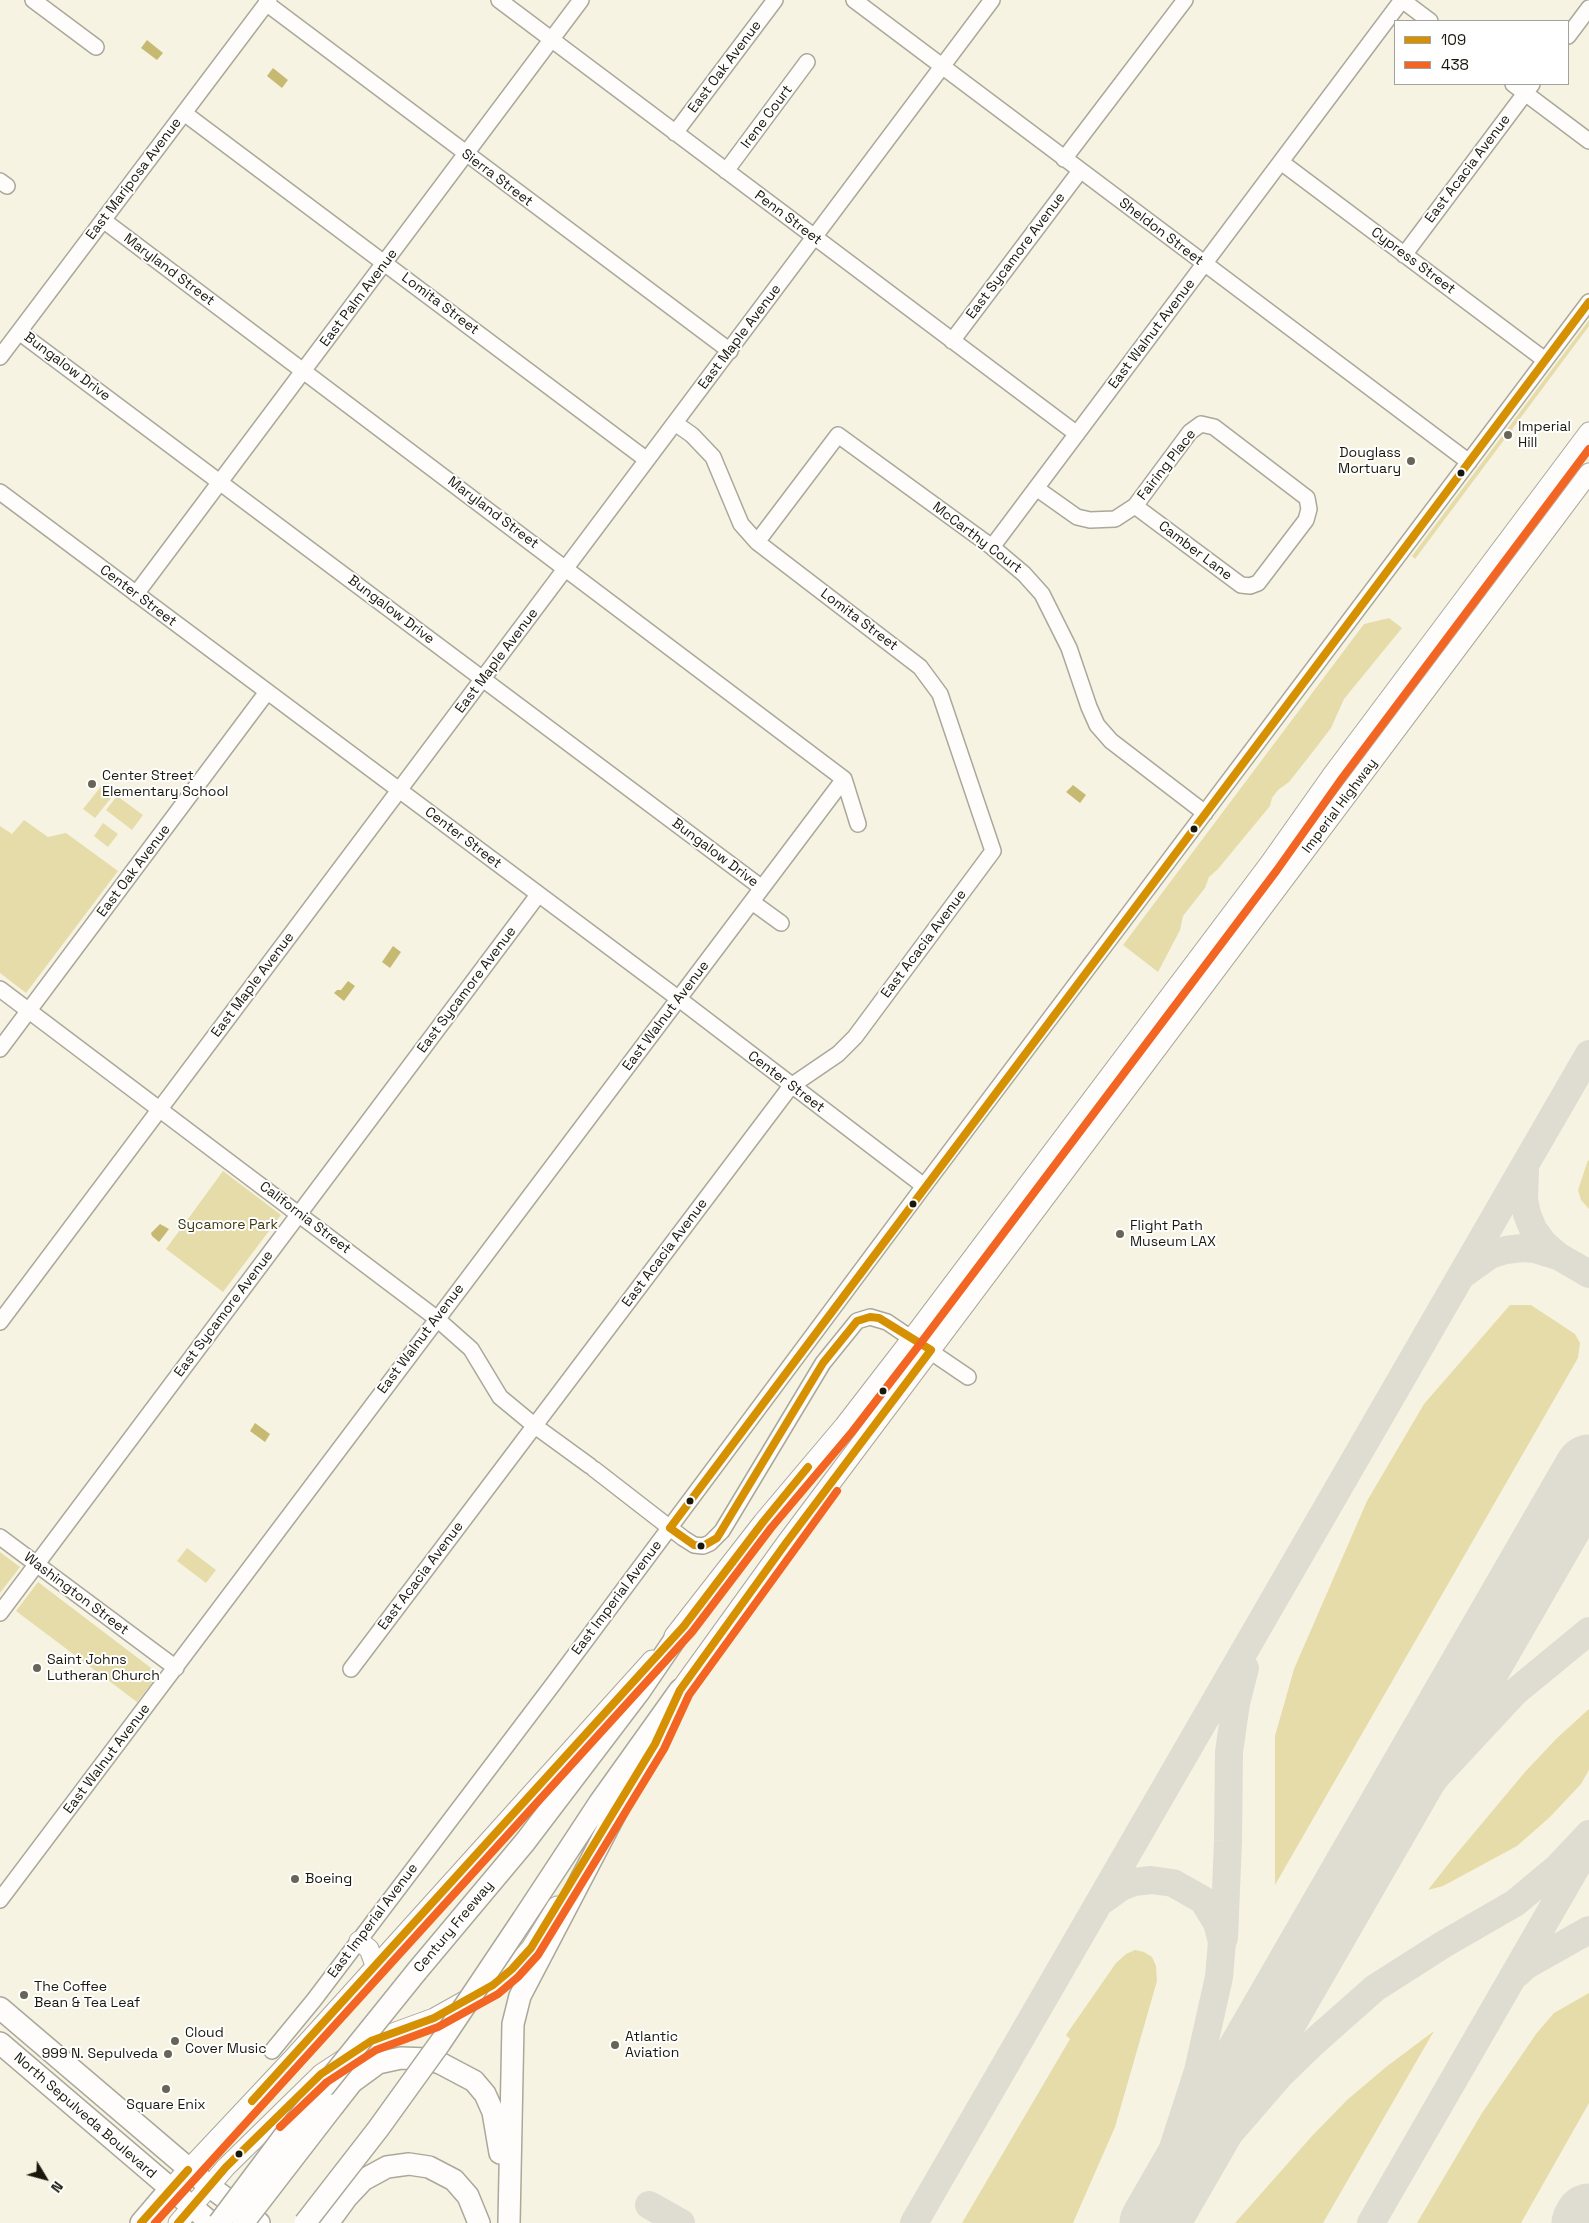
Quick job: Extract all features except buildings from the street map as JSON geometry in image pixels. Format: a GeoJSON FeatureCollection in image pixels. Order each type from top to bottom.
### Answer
{"type":"FeatureCollection","features":[{"type":"Feature","properties":{"kind":"highway","name":"Century Freeway"},"geometry":{"type":"LineString","coordinates":[[218,2223],[285,2135],[417,1971],[525,1842],[639,1692],[684,1626]]}},
{"type":"Feature","properties":{"kind":"highway"},"geometry":{"type":"LineString","coordinates":[[306,2223],[378,2129],[434,2051],[600,1802],[680,1690]]}},
{"type":"Feature","properties":{"kind":"highway"},"geometry":{"type":"LineString","coordinates":[[509,2223],[512,2024],[520,1996],[623,1799]]}},
{"type":"Feature","properties":{"kind":"highway","name":"North Sepulveda Boulevard"},"geometry":{"type":"LineString","coordinates":[[0,2008],[188,2169],[259,2223]]}},
{"type":"Feature","properties":{"kind":"highway","name":"North Sepulveda Boulevard"},"geometry":{"type":"LineString","coordinates":[[0,2044],[170,2189],[184,2215],[211,2223]]}},
{"type":"Feature","properties":{"kind":"highway"},"geometry":{"type":"LineString","coordinates":[[244,2223],[352,2082],[378,2063],[401,2058],[428,2059],[440,2063],[474,2081],[485,2094],[493,2112],[499,2136],[502,2223]]}},
{"type":"Feature","properties":{"kind":"highway"},"geometry":{"type":"LineString","coordinates":[[328,2223],[347,2196],[363,2180],[382,2169],[398,2165],[430,2167],[454,2180],[472,2202],[479,2223]]}},
{"type":"Feature","properties":{"kind":"highway","name":"Imperial Highway"},"geometry":{"type":"LineString","coordinates":[[141,2223],[170,2189]]}},
{"type":"Feature","properties":{"kind":"main road","name":"Imperial Highway"},"geometry":{"type":"LineString","coordinates":[[170,2189],[271,2082],[684,1626],[763,1522],[844,1426],[912,1338],[1269,864],[1332,775],[1589,432]]}},
{"type":"Feature","properties":{"kind":"main road","name":"Imperial Highway"},"geometry":{"type":"LineString","coordinates":[[184,2215],[226,2167],[321,2074],[371,2041],[441,2014],[493,1985],[512,1969],[531,1948],[655,1744],[680,1690],[792,1535],[1589,473]]}},
{"type":"Feature","properties":{"kind":"main road"},"geometry":{"type":"LineString","coordinates":[[1269,864],[1287,877]]}},
{"type":"Feature","properties":{"kind":"main road"},"geometry":{"type":"LineString","coordinates":[[359,1941],[369,1949],[375,1965]]}},
{"type":"Feature","properties":{"kind":"street"},"geometry":{"type":"LineString","coordinates":[[33,0],[96,47]]}},
{"type":"Feature","properties":{"kind":"street","name":"Penn Street"},"geometry":{"type":"LineString","coordinates":[[499,0],[1077,434]]}},
{"type":"Feature","properties":{"kind":"street","name":"East Palm Avenue"},"geometry":{"type":"LineString","coordinates":[[136,594],[581,0]]}},
{"type":"Feature","properties":{"kind":"street","name":"East Oak Avenue"},"geometry":{"type":"LineString","coordinates":[[675,133],[775,0]]}},
{"type":"Feature","properties":{"kind":"street","name":"Sheldon Street"},"geometry":{"type":"LineString","coordinates":[[854,0],[1468,462]]}},
{"type":"Feature","properties":{"kind":"street","name":"East Maple Avenue"},"geometry":{"type":"LineString","coordinates":[[0,1322],[992,0]]}},
{"type":"Feature","properties":{"kind":"street"},"geometry":{"type":"LineString","coordinates":[[1064,159],[1185,0]]}},
{"type":"Feature","properties":{"kind":"street"},"geometry":{"type":"LineString","coordinates":[[1402,0],[1429,20]]}},
{"type":"Feature","properties":{"kind":"street","name":"East Walnut Avenue"},"geometry":{"type":"LineString","coordinates":[[992,548],[1402,0]]}},
{"type":"Feature","properties":{"kind":"street","name":"East Mariposa Avenue"},"geometry":{"type":"LineString","coordinates":[[0,357],[267,2]]}},
{"type":"Feature","properties":{"kind":"street","name":"Sierra Street"},"geometry":{"type":"LineString","coordinates":[[267,2],[466,155],[730,351]]}},
{"type":"Feature","properties":{"kind":"street"},"geometry":{"type":"LineString","coordinates":[[1569,35],[1589,8]]}},
{"type":"Feature","properties":{"kind":"street","name":"Irene Court"},"geometry":{"type":"LineString","coordinates":[[726,171],[807,62]]}},
{"type":"Feature","properties":{"kind":"street"},"geometry":{"type":"LineString","coordinates":[[1523,87],[1589,141]]}},
{"type":"Feature","properties":{"kind":"street","name":"East Acacia Avenue"},"geometry":{"type":"LineString","coordinates":[[1404,255],[1523,87]]}},
{"type":"Feature","properties":{"kind":"street","name":"Lomita Street"},"geometry":{"type":"LineString","coordinates":[[184,113],[647,460]]}},
{"type":"Feature","properties":{"kind":"street","name":"Cypress Street"},"geometry":{"type":"LineString","coordinates":[[1281,162],[1545,360]]}},
{"type":"Feature","properties":{"kind":"street","name":"East Sycamore Avenue"},"geometry":{"type":"LineString","coordinates":[[952,341],[1080,171]]}},
{"type":"Feature","properties":{"kind":"street","name":"Maryland Street"},"geometry":{"type":"LineString","coordinates":[[103,220],[844,778]]}},
{"type":"Feature","properties":{"kind":"street","name":"East Imperial Avenue"},"geometry":{"type":"LineString","coordinates":[[272,2051],[359,1941],[670,1528],[924,1186],[1589,302]]}},
{"type":"Feature","properties":{"kind":"street","name":"Bungalow Drive"},"geometry":{"type":"LineString","coordinates":[[19,332],[762,888]]}},
{"type":"Feature","properties":{"kind":"street","name":"Lomita Street"},"geometry":{"type":"LineString","coordinates":[[675,423],[692,435],[713,457],[741,524],[757,542],[920,667],[940,694],[993,852]]}},
{"type":"Feature","properties":{"kind":"street","name":"Fairing Place"},"geometry":{"type":"LineString","coordinates":[[1036,488],[1077,518],[1090,520],[1115,519],[1135,506],[1190,432],[1200,424],[1214,427],[1307,498],[1309,509]]}},
{"type":"Feature","properties":{"kind":"street","name":"McCarthy Court"},"geometry":{"type":"LineString","coordinates":[[757,542],[838,435],[992,548],[1024,574],[1042,594],[1070,648],[1089,707],[1097,725],[1111,740],[1204,813]]}},
{"type":"Feature","properties":{"kind":"street","name":"Center Street"},"geometry":{"type":"LineString","coordinates":[[0,492],[679,999],[924,1186]]}},
{"type":"Feature","properties":{"kind":"street","name":"Camber Lane"},"geometry":{"type":"LineString","coordinates":[[1135,506],[1241,585],[1250,586],[1258,583],[1306,520],[1309,509]]}},
{"type":"Feature","properties":{"kind":"street","name":"East Oak Avenue"},"geometry":{"type":"LineString","coordinates":[[0,1049],[267,692]]}},
{"type":"Feature","properties":{"kind":"street"},"geometry":{"type":"LineString","coordinates":[[844,778],[858,824]]}},
{"type":"Feature","properties":{"kind":"street","name":"East Walnut Avenue"},"geometry":{"type":"LineString","coordinates":[[0,1900],[844,778]]}},
{"type":"Feature","properties":{"kind":"street","name":"East Acacia Avenue"},"geometry":{"type":"LineString","coordinates":[[351,1669],[791,1086],[838,1054],[855,1037],[993,852]]}},
{"type":"Feature","properties":{"kind":"street","name":"East Sycamore Avenue"},"geometry":{"type":"LineString","coordinates":[[0,1614],[538,895]]}},
{"type":"Feature","properties":{"kind":"street","name":"Bungalow Drive"},"geometry":{"type":"LineString","coordinates":[[752,902],[781,923]]}},
{"type":"Feature","properties":{"kind":"street","name":"California Street"},"geometry":{"type":"LineString","coordinates":[[0,988],[300,1213],[436,1318],[471,1349],[500,1397],[535,1426],[694,1545],[703,1546],[717,1538],[818,1370],[857,1322],[870,1317],[879,1318],[931,1350],[968,1377]]}},
{"type":"Feature","properties":{"kind":"street","name":"Washington Street"},"geometry":{"type":"LineString","coordinates":[[0,1537],[176,1668]]}},
{"type":"Feature","properties":{"kind":"green space"},"geometry":{"type":"Polygon","coordinates":[[[1589,320],[1589,326],[1513,428],[1511,435],[1504,440],[1415,559],[1412,556],[1589,320]]]}},
{"type":"Feature","properties":{"kind":"green space"},"geometry":{"type":"Polygon","coordinates":[[[1389,618],[1402,628],[1344,699],[1331,728],[1315,749],[1289,782],[1278,790],[1272,798],[1270,806],[1218,869],[1209,877],[1205,888],[1183,916],[1180,930],[1158,972],[1123,945],[1364,624],[1389,618]]]}},
{"type":"Feature","properties":{"kind":"green space"},"geometry":{"type":"Polygon","coordinates":[[[103,784],[115,793],[95,818],[83,809],[103,784]]]}},
{"type":"Feature","properties":{"kind":"green space"},"geometry":{"type":"Polygon","coordinates":[[[117,796],[143,815],[132,830],[106,810],[117,796]]]}},
{"type":"Feature","properties":{"kind":"green space"},"geometry":{"type":"Polygon","coordinates":[[[24,820],[48,837],[66,833],[118,871],[26,993],[0,973],[0,826],[12,834],[24,820]]]}},
{"type":"Feature","properties":{"kind":"green space"},"geometry":{"type":"Polygon","coordinates":[[[103,823],[118,834],[108,847],[94,836],[103,823]]]}},
{"type":"Feature","properties":{"kind":"green space"},"geometry":{"type":"Polygon","coordinates":[[[1588,1160],[1589,1209],[1581,1200],[1578,1190],[1588,1160]]]}},
{"type":"Feature","properties":{"kind":"green space","name":"Sycamore Park"},"geometry":{"type":"Polygon","coordinates":[[[223,1171],[281,1215],[223,1292],[166,1249],[223,1171]]]}},
{"type":"Feature","properties":{"kind":"green space"},"geometry":{"type":"Polygon","coordinates":[[[1510,1305],[1531,1305],[1575,1334],[1580,1343],[1578,1358],[1275,1885],[1275,1736],[1294,1669],[1367,1501],[1424,1404],[1510,1305]]]}},
{"type":"Feature","properties":{"kind":"green space"},"geometry":{"type":"Polygon","coordinates":[[[187,1548],[216,1570],[206,1583],[177,1561],[187,1548]]]}},
{"type":"Feature","properties":{"kind":"green space"},"geometry":{"type":"Polygon","coordinates":[[[0,1552],[20,1567],[0,1593],[0,1552]]]}},
{"type":"Feature","properties":{"kind":"green space"},"geometry":{"type":"Polygon","coordinates":[[[38,1582],[159,1674],[137,1702],[16,1611],[38,1582]]]}},
{"type":"Feature","properties":{"kind":"green space"},"geometry":{"type":"Polygon","coordinates":[[[1589,1709],[1589,1770],[1581,1784],[1550,1817],[1517,1846],[1443,1886],[1428,1890],[1525,1772],[1557,1738],[1589,1709]]]}},
{"type":"Feature","properties":{"kind":"green space"},"geometry":{"type":"Polygon","coordinates":[[[1135,1950],[1144,1952],[1152,1957],[1156,1966],[1157,1981],[1115,2127],[1073,2223],[962,2223],[1070,2039],[1066,2035],[1116,1963],[1126,1954],[1135,1950]]]}},
{"type":"Feature","properties":{"kind":"green space"},"geometry":{"type":"Polygon","coordinates":[[[1589,1993],[1589,2103],[1521,2223],[1417,2223],[1482,2113],[1536,2034],[1554,2013],[1589,1993]]]}},
{"type":"Feature","properties":{"kind":"green space"},"geometry":{"type":"Polygon","coordinates":[[[1434,2031],[1323,2223],[1235,2223],[1312,2136],[1347,2100],[1386,2067],[1434,2031]]]}},
{"type":"Feature","properties":{"kind":"shaded area"},"geometry":{"type":"Polygon","coordinates":[[[147,40],[163,53],[157,60],[141,48],[147,40]]]}},
{"type":"Feature","properties":{"kind":"shaded area"},"geometry":{"type":"Polygon","coordinates":[[[273,68],[288,80],[282,88],[267,76],[273,68]]]}},
{"type":"Feature","properties":{"kind":"shaded area"},"geometry":{"type":"Polygon","coordinates":[[[1073,785],[1086,795],[1080,803],[1066,792],[1073,785]]]}},
{"type":"Feature","properties":{"kind":"shaded area"},"geometry":{"type":"Polygon","coordinates":[[[393,946],[401,952],[390,968],[382,962],[393,946]]]}},
{"type":"Feature","properties":{"kind":"shaded area"},"geometry":{"type":"Polygon","coordinates":[[[348,981],[355,986],[344,1001],[334,993],[337,990],[341,990],[348,981]]]}},
{"type":"Feature","properties":{"kind":"shaded area"},"geometry":{"type":"Polygon","coordinates":[[[160,1224],[169,1229],[159,1242],[151,1233],[160,1224]]]}},
{"type":"Feature","properties":{"kind":"shaded area"},"geometry":{"type":"Polygon","coordinates":[[[255,1423],[270,1434],[265,1442],[250,1431],[255,1423]]]}},
{"type":"Feature","properties":{"kind":"taxiway"},"geometry":{"type":"LineString","coordinates":[[914,2223],[1589,1054]]}},
{"type":"Feature","properties":{"kind":"taxiway"},"geometry":{"type":"LineString","coordinates":[[1525,1168],[1524,1200],[1533,1229],[1543,1243],[1558,1256],[1589,1274]]}},
{"type":"Feature","properties":{"kind":"taxiway"},"geometry":{"type":"LineString","coordinates":[[1465,1273],[1490,1255],[1506,1250],[1535,1249],[1558,1256]]}},
{"type":"Feature","properties":{"kind":"taxiway"},"geometry":{"type":"LineString","coordinates":[[1295,1978],[1362,1875],[1435,1778],[1515,1692],[1589,1631]]}},
{"type":"Feature","properties":{"kind":"taxiway"},"geometry":{"type":"LineString","coordinates":[[1224,1938],[1229,1752],[1236,1703],[1245,1668]]}},
{"type":"Feature","properties":{"kind":"taxiway"},"geometry":{"type":"LineString","coordinates":[[1163,2223],[1228,2135],[1279,2076],[1314,2042],[1375,1988],[1444,1944],[1515,1903],[1557,1868],[1589,1834]]}},
{"type":"Feature","properties":{"kind":"taxiway"},"geometry":{"type":"LineString","coordinates":[[1371,2223],[1582,1857]]}},
{"type":"Feature","properties":{"kind":"taxiway"},"geometry":{"type":"LineString","coordinates":[[1100,1902],[1121,1887],[1134,1882],[1151,1880],[1173,1883],[1203,1900],[1217,1923],[1222,1942],[1219,1977],[1198,2071],[1172,2151],[1142,2223]]}},
{"type":"Feature","properties":{"kind":"taxiway"},"geometry":{"type":"LineString","coordinates":[[1518,1973],[1525,1966],[1589,1930]]}},
{"type":"Feature","properties":{"kind":"taxiway"},"geometry":{"type":"LineString","coordinates":[[649,2205],[681,2223]]}},
{"type":"Feature","properties":{"kind":"runway"},"geometry":{"type":"LineString","coordinates":[[1154,2223],[1589,1469]]}},
{"type":"Feature","properties":{"kind":"runway"},"geometry":{"type":"LineString","coordinates":[[1586,2223],[1589,2218]]}},
{"type":"Feature","properties":{"kind":"transit line","name":"109"},"geometry":{"type":"LineString","coordinates":[[670,1528],[1589,302]]}},
{"type":"Feature","properties":{"kind":"transit line","name":"438"},"geometry":{"type":"LineString","coordinates":[[155,2223],[692,1632],[771,1528],[852,1432],[920,1344],[1277,870],[1340,781],[1589,449]]}},
{"type":"Feature","properties":{"kind":"transit line","name":"109"},"geometry":{"type":"LineString","coordinates":[[178,2223],[226,2167],[321,2074],[371,2041],[434,2018],[493,1985],[512,1969],[531,1948],[655,1744],[680,1690],[786,1543],[931,1350],[879,1318],[870,1317],[857,1321],[823,1363],[717,1538],[703,1546],[694,1545],[670,1528]]}},
{"type":"Feature","properties":{"kind":"transit line","name":"109"},"geometry":{"type":"LineString","coordinates":[[252,2101],[684,1626],[763,1522],[808,1467]]}},
{"type":"Feature","properties":{"kind":"transit line","name":"438"},"geometry":{"type":"LineString","coordinates":[[280,2127],[327,2082],[376,2050],[438,2027],[498,1994],[518,1977],[538,1955],[664,1749],[689,1695],[837,1491]]}},
{"type":"Feature","properties":{"kind":"transit line","name":"109"},"geometry":{"type":"LineString","coordinates":[[141,2223],[188,2170]]}},
{"type":"Feature","properties":{"kind":"place","name":"Imperial Hill"},"geometry":{"type":"Point","coordinates":[1508,435]}},
{"type":"Feature","properties":{"kind":"place","name":"Douglass Mortuary"},"geometry":{"type":"Point","coordinates":[1411,461]}},
{"type":"Feature","properties":{"kind":"place","name":"Center Street Elementary School"},"geometry":{"type":"Point","coordinates":[92,784]}},
{"type":"Feature","properties":{"kind":"place","name":"Flight Path Museum LAX"},"geometry":{"type":"Point","coordinates":[1120,1234]}},
{"type":"Feature","properties":{"kind":"place","name":"Saint Johns Lutheran Church"},"geometry":{"type":"Point","coordinates":[37,1668]}},
{"type":"Feature","properties":{"kind":"place","name":"Boeing"},"geometry":{"type":"Point","coordinates":[295,1879]}},
{"type":"Feature","properties":{"kind":"place","name":"The Coffee Bean & Tea Leaf"},"geometry":{"type":"Point","coordinates":[24,1995]}},
{"type":"Feature","properties":{"kind":"place","name":"Cloud Cover Music"},"geometry":{"type":"Point","coordinates":[175,2041]}},
{"type":"Feature","properties":{"kind":"place","name":"Atlantic Aviation"},"geometry":{"type":"Point","coordinates":[615,2045]}},
{"type":"Feature","properties":{"kind":"place","name":"999 N. Sepulveda"},"geometry":{"type":"Point","coordinates":[168,2054]}},
{"type":"Feature","properties":{"kind":"place","name":"Square Enix"},"geometry":{"type":"Point","coordinates":[166,2089]}}]}
